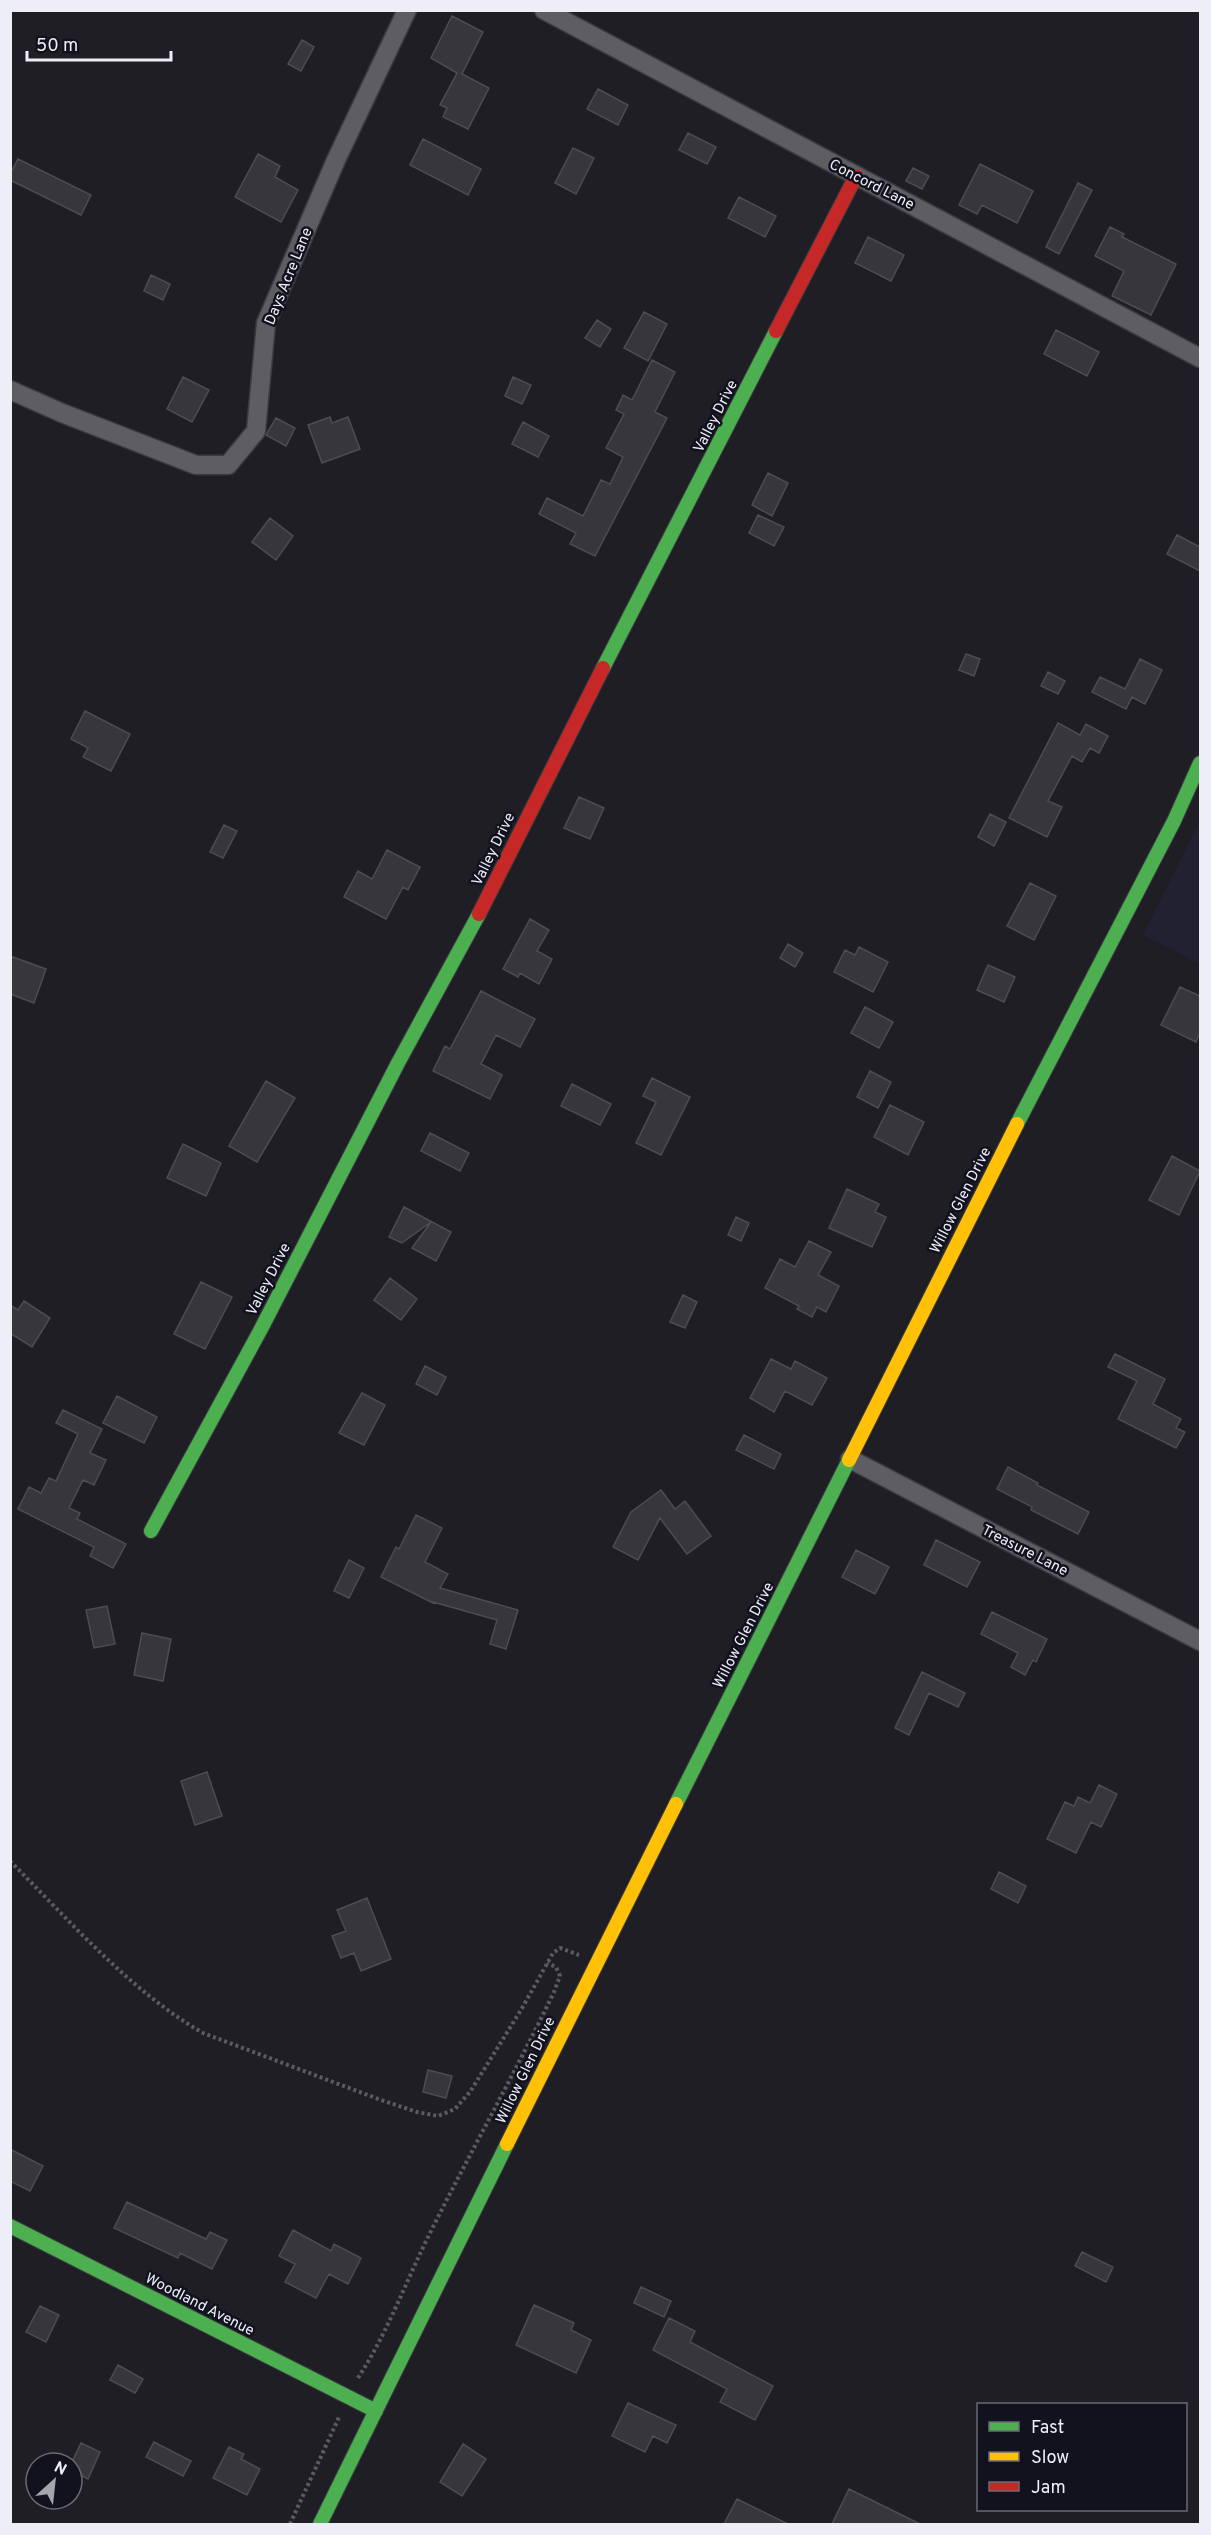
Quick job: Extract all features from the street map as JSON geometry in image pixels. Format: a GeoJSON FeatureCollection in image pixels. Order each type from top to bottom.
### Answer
{"type":"FeatureCollection","features":[{"type":"Feature","properties":{"kind":"main road","name":"Valley Drive"},"geometry":{"type":"LineString","coordinates":[[151,1531],[261,1329],[398,1063],[476,921],[586,701],[856,176]]}},
{"type":"Feature","properties":{"kind":"main road","name":"Willow Glen Drive"},"geometry":{"type":"LineString","coordinates":[[320,2524],[596,1963],[1068,1023],[1174,821],[1200,763]]}},
{"type":"Feature","properties":{"kind":"main road","name":"Woodland Avenue"},"geometry":{"type":"LineString","coordinates":[[10,2226],[376,2411]]}},
{"type":"Feature","properties":{"kind":"street","name":"Days Acre Lane"},"geometry":{"type":"LineString","coordinates":[[10,390],[62,413],[196,465],[228,465],[256,430],[266,323],[336,160],[407,10]]}},
{"type":"Feature","properties":{"kind":"street","name":"Concord Lane"},"geometry":{"type":"LineString","coordinates":[[544,10],[1200,358]]}},
{"type":"Feature","properties":{"kind":"street","name":"Treasure Lane"},"geometry":{"type":"LineString","coordinates":[[850,1459],[1200,1641]]}},
{"type":"Feature","properties":{"kind":"path"},"geometry":{"type":"LineString","coordinates":[[10,1861],[138,1987],[181,2020],[203,2033],[381,2100],[438,2116],[455,2109],[470,2092],[553,1953],[560,1948],[566,1948],[596,1963]]}},
{"type":"Feature","properties":{"kind":"path"},"geometry":{"type":"LineString","coordinates":[[290,2524],[348,2397],[380,2343],[431,2231],[554,1992],[560,1976],[555,1967],[547,1963]]}},
{"type":"Feature","properties":{"kind":"shaded area"},"geometry":{"type":"Polygon","coordinates":[[[1200,821],[1200,964],[1143,935],[1200,821]]]}},
{"type":"Feature","properties":{"kind":"building"},"geometry":{"type":"Polygon","coordinates":[[[452,16],[483,32],[462,74],[489,88],[468,129],[443,117],[447,108],[440,105],[457,73],[431,58],[452,16]]]}},
{"type":"Feature","properties":{"kind":"building"},"geometry":{"type":"Polygon","coordinates":[[[302,40],[314,47],[301,71],[288,64],[302,40]]]}},
{"type":"Feature","properties":{"kind":"building"},"geometry":{"type":"Polygon","coordinates":[[[598,89],[628,105],[618,125],[587,109],[598,89]]]}},
{"type":"Feature","properties":{"kind":"building"},"geometry":{"type":"Polygon","coordinates":[[[688,133],[716,147],[707,164],[679,150],[688,133]]]}},
{"type":"Feature","properties":{"kind":"building"},"geometry":{"type":"Polygon","coordinates":[[[423,139],[481,169],[468,195],[410,165],[423,139]]]}},
{"type":"Feature","properties":{"kind":"building"},"geometry":{"type":"Polygon","coordinates":[[[573,148],[594,158],[576,194],[555,183],[573,148]]]}},
{"type":"Feature","properties":{"kind":"building"},"geometry":{"type":"Polygon","coordinates":[[[258,154],[280,166],[275,177],[298,190],[281,222],[235,197],[258,154]]]}},
{"type":"Feature","properties":{"kind":"building"},"geometry":{"type":"Polygon","coordinates":[[[18,159],[91,195],[81,215],[10,180],[10,174],[18,159]]]}},
{"type":"Feature","properties":{"kind":"building"},"geometry":{"type":"Polygon","coordinates":[[[980,164],[1033,191],[1017,223],[982,205],[977,214],[959,205],[980,164]]]}},
{"type":"Feature","properties":{"kind":"building"},"geometry":{"type":"Polygon","coordinates":[[[913,168],[929,176],[922,189],[906,181],[913,168]]]}},
{"type":"Feature","properties":{"kind":"building"},"geometry":{"type":"Polygon","coordinates":[[[1078,183],[1092,190],[1059,254],[1046,247],[1078,183]]]}},
{"type":"Feature","properties":{"kind":"building"},"geometry":{"type":"Polygon","coordinates":[[[739,197],[776,216],[765,237],[728,218],[739,197]]]}},
{"type":"Feature","properties":{"kind":"building"},"geometry":{"type":"Polygon","coordinates":[[[1110,227],[1124,234],[1122,237],[1176,264],[1151,315],[1112,296],[1124,271],[1095,256],[1110,227]]]}},
{"type":"Feature","properties":{"kind":"building"},"geometry":{"type":"Polygon","coordinates":[[[868,237],[904,255],[891,281],[855,263],[868,237]]]}},
{"type":"Feature","properties":{"kind":"building"},"geometry":{"type":"Polygon","coordinates":[[[151,275],[170,284],[163,300],[144,291],[151,275]]]}},
{"type":"Feature","properties":{"kind":"building"},"geometry":{"type":"Polygon","coordinates":[[[644,312],[667,324],[648,361],[624,348],[644,312]]]}},
{"type":"Feature","properties":{"kind":"building"},"geometry":{"type":"Polygon","coordinates":[[[597,320],[611,329],[600,347],[585,338],[597,320]]]}},
{"type":"Feature","properties":{"kind":"building"},"geometry":{"type":"Polygon","coordinates":[[[1056,330],[1099,352],[1087,376],[1044,354],[1056,330]]]}},
{"type":"Feature","properties":{"kind":"building"},"geometry":{"type":"Polygon","coordinates":[[[652,360],[675,372],[655,412],[667,418],[595,556],[570,544],[576,533],[539,514],[547,498],[583,516],[601,480],[610,484],[623,457],[606,448],[624,414],[616,410],[623,395],[632,400],[652,360]]]}},
{"type":"Feature","properties":{"kind":"building"},"geometry":{"type":"Polygon","coordinates":[[[183,377],[209,390],[192,422],[167,409],[183,377]]]}},
{"type":"Feature","properties":{"kind":"building"},"geometry":{"type":"Polygon","coordinates":[[[513,377],[531,385],[522,404],[505,396],[513,377]]]}},
{"type":"Feature","properties":{"kind":"building"},"geometry":{"type":"Polygon","coordinates":[[[330,417],[332,423],[348,417],[360,449],[322,463],[308,425],[330,417]]]}},
{"type":"Feature","properties":{"kind":"building"},"geometry":{"type":"Polygon","coordinates":[[[276,418],[295,428],[286,446],[266,435],[276,418]]]}},
{"type":"Feature","properties":{"kind":"building"},"geometry":{"type":"Polygon","coordinates":[[[523,422],[549,436],[538,457],[512,444],[523,422]]]}},
{"type":"Feature","properties":{"kind":"building"},"geometry":{"type":"Polygon","coordinates":[[[768,473],[788,483],[772,516],[752,505],[768,473]]]}},
{"type":"Feature","properties":{"kind":"building"},"geometry":{"type":"Polygon","coordinates":[[[758,515],[784,527],[774,546],[749,533],[758,515]]]}},
{"type":"Feature","properties":{"kind":"building"},"geometry":{"type":"Polygon","coordinates":[[[270,518],[293,536],[276,560],[252,542],[270,518]]]}},
{"type":"Feature","properties":{"kind":"building"},"geometry":{"type":"Polygon","coordinates":[[[1177,535],[1200,547],[1200,571],[1167,554],[1177,535]]]}},
{"type":"Feature","properties":{"kind":"building"},"geometry":{"type":"Polygon","coordinates":[[[966,654],[980,659],[974,676],[959,670],[966,654]]]}},
{"type":"Feature","properties":{"kind":"building"},"geometry":{"type":"Polygon","coordinates":[[[1140,659],[1162,670],[1145,704],[1132,697],[1126,709],[1092,692],[1100,677],[1125,689],[1140,659]]]}},
{"type":"Feature","properties":{"kind":"building"},"geometry":{"type":"Polygon","coordinates":[[[1048,672],[1065,681],[1058,694],[1041,686],[1048,672]]]}},
{"type":"Feature","properties":{"kind":"building"},"geometry":{"type":"Polygon","coordinates":[[[85,711],[130,734],[111,771],[83,757],[88,748],[71,739],[85,711]]]}},
{"type":"Feature","properties":{"kind":"building"},"geometry":{"type":"Polygon","coordinates":[[[1058,723],[1080,735],[1086,724],[1108,736],[1099,753],[1090,748],[1082,762],[1072,756],[1048,801],[1062,807],[1047,837],[1009,818],[1058,723]]]}},
{"type":"Feature","properties":{"kind":"building"},"geometry":{"type":"Polygon","coordinates":[[[579,797],[604,808],[590,839],[564,828],[579,797]]]}},
{"type":"Feature","properties":{"kind":"building"},"geometry":{"type":"Polygon","coordinates":[[[990,814],[1006,822],[994,846],[978,837],[990,814]]]}},
{"type":"Feature","properties":{"kind":"building"},"geometry":{"type":"Polygon","coordinates":[[[224,825],[237,831],[223,858],[210,852],[224,825]]]}},
{"type":"Feature","properties":{"kind":"building"},"geometry":{"type":"Polygon","coordinates":[[[387,850],[420,867],[408,890],[403,887],[386,919],[344,897],[358,871],[372,879],[387,850]]]}},
{"type":"Feature","properties":{"kind":"building"},"geometry":{"type":"Polygon","coordinates":[[[1030,883],[1056,896],[1034,940],[1007,926],[1030,883]]]}},
{"type":"Feature","properties":{"kind":"building"},"geometry":{"type":"Polygon","coordinates":[[[530,919],[549,930],[537,951],[552,959],[539,984],[520,973],[518,977],[503,969],[530,919]]]}},
{"type":"Feature","properties":{"kind":"building"},"geometry":{"type":"Polygon","coordinates":[[[788,944],[803,953],[795,967],[780,958],[788,944]]]}},
{"type":"Feature","properties":{"kind":"building"},"geometry":{"type":"Polygon","coordinates":[[[859,947],[888,962],[873,992],[834,972],[845,950],[855,955],[859,947]]]}},
{"type":"Feature","properties":{"kind":"building"},"geometry":{"type":"Polygon","coordinates":[[[10,956],[46,969],[34,1003],[10,994],[10,956]]]}},
{"type":"Feature","properties":{"kind":"building"},"geometry":{"type":"Polygon","coordinates":[[[988,965],[1015,977],[1004,1002],[977,990],[988,965]]]}},
{"type":"Feature","properties":{"kind":"building"},"geometry":{"type":"Polygon","coordinates":[[[1180,987],[1200,996],[1200,1032],[1196,1042],[1161,1025],[1180,987]]]}},
{"type":"Feature","properties":{"kind":"building"},"geometry":{"type":"Polygon","coordinates":[[[481,991],[535,1019],[520,1047],[496,1035],[481,1064],[502,1075],[490,1099],[433,1071],[445,1046],[450,1049],[481,991]]]}},
{"type":"Feature","properties":{"kind":"building"},"geometry":{"type":"Polygon","coordinates":[[[865,1007],[893,1022],[879,1048],[851,1033],[865,1007]]]}},
{"type":"Feature","properties":{"kind":"building"},"geometry":{"type":"Polygon","coordinates":[[[870,1071],[891,1082],[878,1108],[857,1097],[870,1071]]]}},
{"type":"Feature","properties":{"kind":"building"},"geometry":{"type":"Polygon","coordinates":[[[652,1078],[690,1097],[661,1155],[636,1143],[656,1102],[643,1096],[652,1078]]]}},
{"type":"Feature","properties":{"kind":"building"},"geometry":{"type":"Polygon","coordinates":[[[266,1081],[295,1098],[257,1162],[229,1146],[266,1081]]]}},
{"type":"Feature","properties":{"kind":"building"},"geometry":{"type":"Polygon","coordinates":[[[572,1084],[611,1104],[600,1125],[561,1106],[572,1084]]]}},
{"type":"Feature","properties":{"kind":"building"},"geometry":{"type":"Polygon","coordinates":[[[890,1105],[924,1122],[908,1155],[874,1137],[890,1105]]]}},
{"type":"Feature","properties":{"kind":"building"},"geometry":{"type":"Polygon","coordinates":[[[430,1133],[469,1153],[460,1171],[421,1151],[430,1133]]]}},
{"type":"Feature","properties":{"kind":"building"},"geometry":{"type":"Polygon","coordinates":[[[183,1144],[221,1163],[206,1196],[167,1178],[183,1144]]]}},
{"type":"Feature","properties":{"kind":"building"},"geometry":{"type":"Polygon","coordinates":[[[1172,1156],[1200,1171],[1179,1215],[1149,1200],[1172,1156]]]}},
{"type":"Feature","properties":{"kind":"building"},"geometry":{"type":"Polygon","coordinates":[[[847,1189],[879,1204],[875,1212],[886,1217],[872,1247],[829,1228],[847,1189]]]}},
{"type":"Feature","properties":{"kind":"building"},"geometry":{"type":"Polygon","coordinates":[[[404,1207],[451,1232],[436,1261],[412,1248],[431,1222],[402,1243],[389,1237],[404,1207]]]}},
{"type":"Feature","properties":{"kind":"building"},"geometry":{"type":"Polygon","coordinates":[[[736,1217],[749,1223],[741,1241],[728,1235],[736,1217]]]}},
{"type":"Feature","properties":{"kind":"building"},"geometry":{"type":"Polygon","coordinates":[[[809,1241],[831,1252],[818,1275],[839,1286],[826,1312],[817,1307],[812,1317],[797,1309],[799,1306],[765,1288],[780,1259],[795,1267],[809,1241]]]}},
{"type":"Feature","properties":{"kind":"building"},"geometry":{"type":"Polygon","coordinates":[[[390,1278],[417,1299],[401,1320],[374,1300],[390,1278]]]}},
{"type":"Feature","properties":{"kind":"building"},"geometry":{"type":"Polygon","coordinates":[[[201,1282],[232,1297],[205,1349],[174,1334],[201,1282]]]}},
{"type":"Feature","properties":{"kind":"building"},"geometry":{"type":"Polygon","coordinates":[[[683,1295],[697,1302],[685,1328],[670,1322],[683,1295]]]}},
{"type":"Feature","properties":{"kind":"building"},"geometry":{"type":"Polygon","coordinates":[[[24,1301],[50,1318],[32,1347],[10,1333],[10,1305],[18,1310],[24,1301]]]}},
{"type":"Feature","properties":{"kind":"building"},"geometry":{"type":"Polygon","coordinates":[[[1115,1354],[1165,1379],[1153,1404],[1181,1419],[1176,1428],[1185,1432],[1176,1448],[1118,1419],[1137,1381],[1108,1367],[1115,1354]]]}},
{"type":"Feature","properties":{"kind":"building"},"geometry":{"type":"Polygon","coordinates":[[[771,1359],[791,1369],[795,1361],[827,1378],[812,1405],[785,1391],[774,1412],[750,1398],[771,1359]]]}},
{"type":"Feature","properties":{"kind":"building"},"geometry":{"type":"Polygon","coordinates":[[[425,1366],[446,1377],[437,1395],[416,1384],[425,1366]]]}},
{"type":"Feature","properties":{"kind":"building"},"geometry":{"type":"Polygon","coordinates":[[[362,1393],[385,1405],[364,1445],[339,1433],[362,1393]]]}},
{"type":"Feature","properties":{"kind":"building"},"geometry":{"type":"Polygon","coordinates":[[[117,1396],[157,1417],[144,1443],[103,1423],[117,1396]]]}},
{"type":"Feature","properties":{"kind":"building"},"geometry":{"type":"Polygon","coordinates":[[[63,1410],[102,1429],[90,1453],[106,1460],[94,1485],[83,1480],[69,1508],[80,1513],[77,1519],[126,1544],[113,1568],[90,1556],[94,1547],[18,1509],[29,1487],[41,1493],[49,1478],[56,1481],[78,1434],[56,1423],[63,1410]]]}},
{"type":"Feature","properties":{"kind":"building"},"geometry":{"type":"Polygon","coordinates":[[[744,1435],[781,1454],[774,1469],[736,1450],[744,1435]]]}},
{"type":"Feature","properties":{"kind":"building"},"geometry":{"type":"Polygon","coordinates":[[[1008,1467],[1089,1512],[1078,1534],[1031,1510],[1032,1507],[997,1489],[1008,1467]]]}},
{"type":"Feature","properties":{"kind":"building"},"geometry":{"type":"Polygon","coordinates":[[[661,1490],[675,1509],[685,1501],[711,1536],[687,1554],[660,1518],[638,1560],[613,1547],[631,1512],[661,1490]]]}},
{"type":"Feature","properties":{"kind":"building"},"geometry":{"type":"Polygon","coordinates":[[[416,1515],[442,1528],[425,1562],[448,1574],[440,1588],[518,1610],[506,1649],[490,1644],[497,1620],[433,1603],[381,1577],[396,1547],[399,1549],[416,1515]]]}},
{"type":"Feature","properties":{"kind":"building"},"geometry":{"type":"Polygon","coordinates":[[[936,1540],[980,1562],[967,1587],[924,1565],[936,1540]]]}},
{"type":"Feature","properties":{"kind":"building"},"geometry":{"type":"Polygon","coordinates":[[[856,1550],[889,1567],[875,1594],[842,1577],[856,1550]]]}},
{"type":"Feature","properties":{"kind":"building"},"geometry":{"type":"Polygon","coordinates":[[[349,1560],[364,1568],[349,1598],[334,1591],[349,1560]]]}},
{"type":"Feature","properties":{"kind":"building"},"geometry":{"type":"Polygon","coordinates":[[[107,1606],[115,1644],[94,1648],[86,1610],[107,1606]]]}},
{"type":"Feature","properties":{"kind":"building"},"geometry":{"type":"Polygon","coordinates":[[[992,1612],[1047,1639],[1036,1662],[1033,1660],[1025,1675],[1011,1667],[1018,1653],[981,1634],[992,1612]]]}},
{"type":"Feature","properties":{"kind":"building"},"geometry":{"type":"Polygon","coordinates":[[[142,1633],[171,1639],[163,1681],[134,1675],[142,1633]]]}},
{"type":"Feature","properties":{"kind":"building"},"geometry":{"type":"Polygon","coordinates":[[[922,1672],[965,1693],[958,1707],[929,1693],[909,1735],[895,1728],[922,1672]]]}},
{"type":"Feature","properties":{"kind":"building"},"geometry":{"type":"Polygon","coordinates":[[[207,1772],[222,1816],[195,1825],[181,1781],[207,1772]]]}},
{"type":"Feature","properties":{"kind":"building"},"geometry":{"type":"Polygon","coordinates":[[[1099,1785],[1117,1794],[1101,1827],[1091,1822],[1076,1853],[1047,1839],[1065,1802],[1074,1806],[1078,1797],[1090,1803],[1099,1785]]]}},
{"type":"Feature","properties":{"kind":"building"},"geometry":{"type":"Polygon","coordinates":[[[999,1872],[1026,1886],[1018,1903],[991,1889],[999,1872]]]}},
{"type":"Feature","properties":{"kind":"building"},"geometry":{"type":"Polygon","coordinates":[[[367,1898],[391,1959],[361,1971],[354,1953],[341,1958],[332,1936],[346,1931],[337,1910],[367,1898]]]}},
{"type":"Feature","properties":{"kind":"building"},"geometry":{"type":"Polygon","coordinates":[[[428,2070],[452,2076],[446,2098],[423,2092],[428,2070]]]}},
{"type":"Feature","properties":{"kind":"building"},"geometry":{"type":"Polygon","coordinates":[[[10,2149],[43,2166],[30,2191],[10,2181],[10,2149]]]}},
{"type":"Feature","properties":{"kind":"building"},"geometry":{"type":"Polygon","coordinates":[[[127,2202],[206,2239],[210,2232],[227,2240],[212,2269],[180,2253],[178,2258],[114,2228],[127,2202]]]}},
{"type":"Feature","properties":{"kind":"building"},"geometry":{"type":"Polygon","coordinates":[[[293,2230],[331,2251],[334,2244],[361,2258],[348,2284],[329,2274],[316,2298],[285,2282],[295,2264],[279,2256],[293,2230]]]}},
{"type":"Feature","properties":{"kind":"building"},"geometry":{"type":"Polygon","coordinates":[[[1082,2252],[1113,2267],[1106,2282],[1075,2266],[1082,2252]]]}},
{"type":"Feature","properties":{"kind":"building"},"geometry":{"type":"Polygon","coordinates":[[[641,2287],[671,2301],[664,2317],[634,2303],[641,2287]]]}},
{"type":"Feature","properties":{"kind":"building"},"geometry":{"type":"Polygon","coordinates":[[[534,2305],[574,2323],[571,2330],[591,2340],[576,2373],[516,2345],[534,2305]]]}},
{"type":"Feature","properties":{"kind":"building"},"geometry":{"type":"Polygon","coordinates":[[[40,2306],[59,2315],[46,2342],[26,2332],[40,2306]]]}},
{"type":"Feature","properties":{"kind":"building"},"geometry":{"type":"Polygon","coordinates":[[[669,2318],[695,2331],[690,2342],[773,2386],[755,2420],[720,2402],[727,2389],[653,2350],[669,2318]]]}},
{"type":"Feature","properties":{"kind":"building"},"geometry":{"type":"Polygon","coordinates":[[[118,2365],[143,2379],[135,2393],[110,2380],[118,2365]]]}},
{"type":"Feature","properties":{"kind":"building"},"geometry":{"type":"Polygon","coordinates":[[[628,2403],[676,2425],[667,2443],[653,2436],[645,2452],[612,2436],[628,2403]]]}},
{"type":"Feature","properties":{"kind":"building"},"geometry":{"type":"Polygon","coordinates":[[[154,2442],[191,2461],[183,2476],[146,2457],[154,2442]]]}},
{"type":"Feature","properties":{"kind":"building"},"geometry":{"type":"Polygon","coordinates":[[[81,2443],[100,2452],[88,2479],[84,2477],[84,2451],[77,2451],[81,2443]]]}},
{"type":"Feature","properties":{"kind":"building"},"geometry":{"type":"Polygon","coordinates":[[[463,2444],[486,2459],[462,2496],[440,2482],[463,2444]]]}},
{"type":"Feature","properties":{"kind":"building"},"geometry":{"type":"Polygon","coordinates":[[[229,2447],[244,2454],[241,2459],[260,2469],[247,2495],[213,2478],[229,2447]]]}},
{"type":"Feature","properties":{"kind":"building"},"geometry":{"type":"Polygon","coordinates":[[[849,2489],[920,2524],[832,2524],[849,2489]]]}},
{"type":"Feature","properties":{"kind":"building"},"geometry":{"type":"Polygon","coordinates":[[[737,2499],[788,2524],[724,2524],[737,2499]]]}},
{"type":"Feature","properties":{"kind":"traffic: fast"},"geometry":{"type":"LineString","coordinates":[[603,668],[776,331]]}},
{"type":"Feature","properties":{"kind":"traffic: fast"},"geometry":{"type":"LineString","coordinates":[[1017,1124],[1174,821],[1200,763]]}},
{"type":"Feature","properties":{"kind":"traffic: fast"},"geometry":{"type":"LineString","coordinates":[[151,1531],[261,1329],[398,1063],[479,914]]}},
{"type":"Feature","properties":{"kind":"traffic: fast"},"geometry":{"type":"LineString","coordinates":[[676,1804],[849,1460]]}},
{"type":"Feature","properties":{"kind":"traffic: fast"},"geometry":{"type":"LineString","coordinates":[[320,2524],[507,2144]]}},
{"type":"Feature","properties":{"kind":"traffic: fast"},"geometry":{"type":"LineString","coordinates":[[10,2226],[376,2411]]}},
{"type":"Feature","properties":{"kind":"traffic: slow"},"geometry":{"type":"LineString","coordinates":[[849,1460],[1017,1124]]}},
{"type":"Feature","properties":{"kind":"traffic: slow"},"geometry":{"type":"LineString","coordinates":[[507,2144],[676,1804]]}},
{"type":"Feature","properties":{"kind":"traffic: jam"},"geometry":{"type":"LineString","coordinates":[[776,331],[856,176]]}},
{"type":"Feature","properties":{"kind":"traffic: jam"},"geometry":{"type":"LineString","coordinates":[[479,914],[603,668]]}}]}
